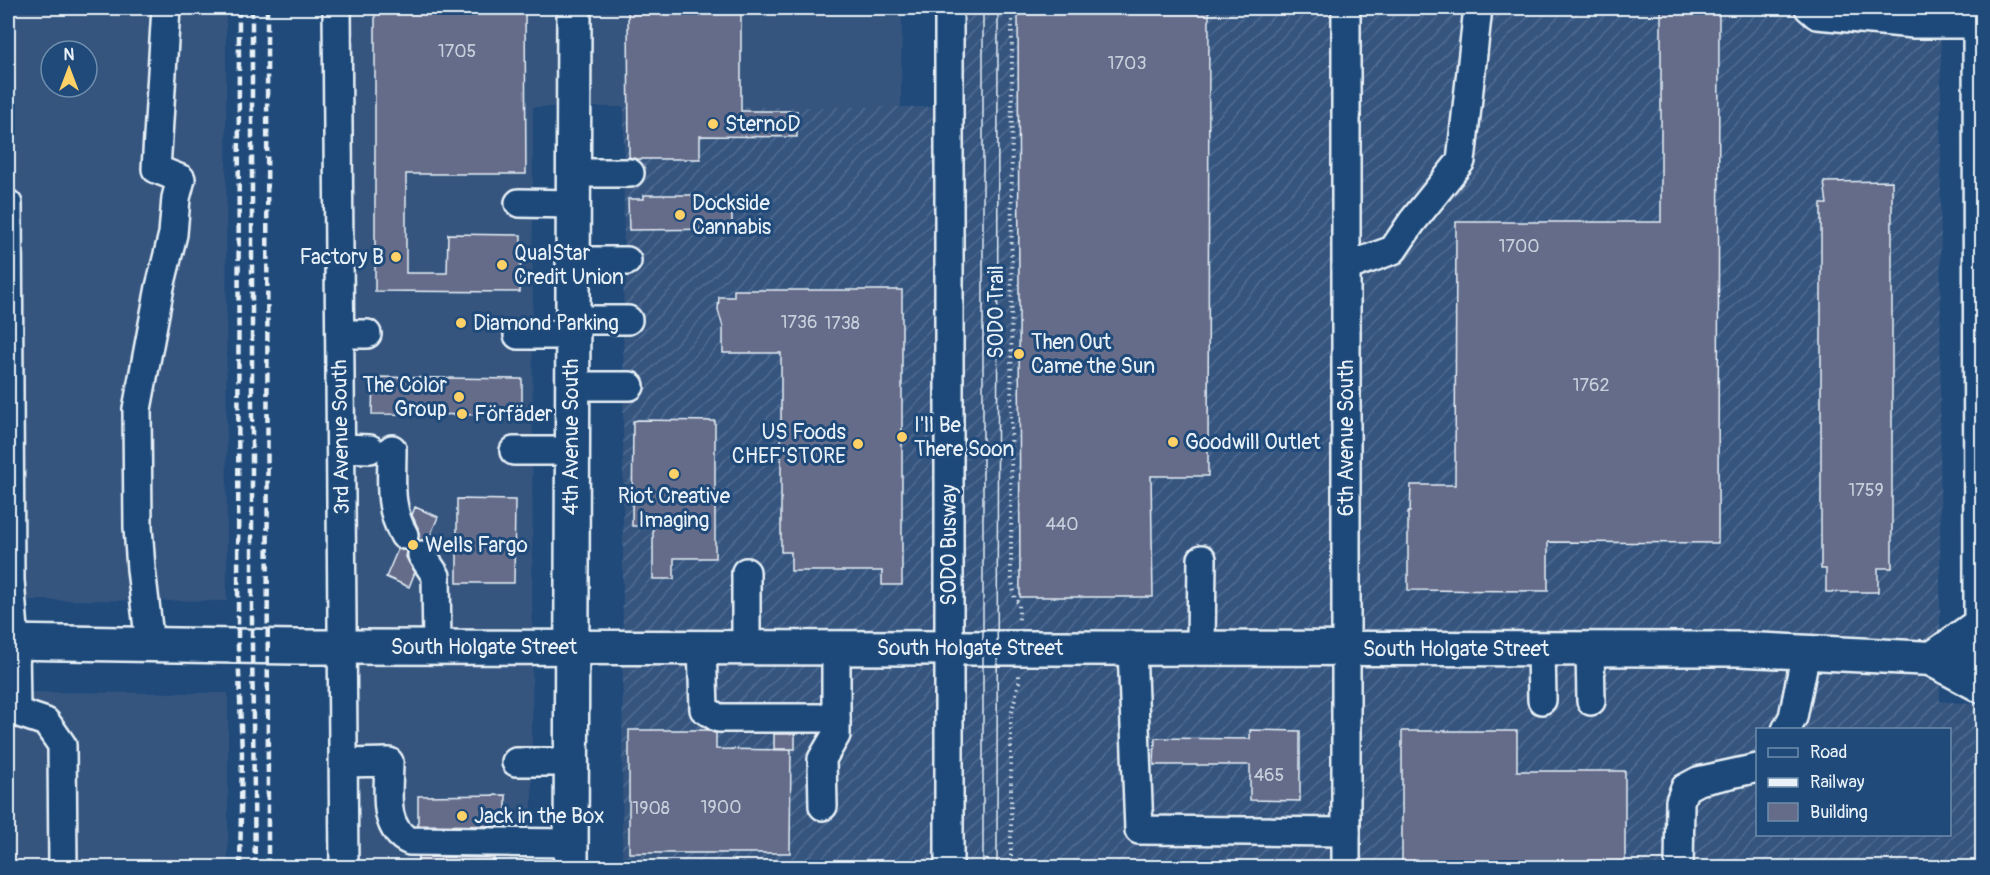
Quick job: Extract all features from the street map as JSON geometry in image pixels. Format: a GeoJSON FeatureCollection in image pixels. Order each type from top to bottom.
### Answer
{"type":"FeatureCollection","features":[{"type":"Feature","properties":{"kind":"main road","name":"4th Avenue South"},"geometry":{"type":"LineString","coordinates":[[571,855],[574,8]]}},
{"type":"Feature","properties":{"kind":"main road"},"geometry":{"type":"LineString","coordinates":[[1932,659],[1980,626]]}},
{"type":"Feature","properties":{"kind":"main road","name":"South Holgate Street"},"geometry":{"type":"LineString","coordinates":[[11,642],[343,647],[1739,649],[1983,661]]}},
{"type":"Feature","properties":{"kind":"main road","name":"South Holgate Street"},"geometry":{"type":"LineString","coordinates":[[1932,659],[1983,686]]}},
{"type":"Feature","properties":{"kind":"street"},"geometry":{"type":"LineString","coordinates":[[150,645],[138,527],[137,409],[160,287],[173,234],[176,198],[181,179],[156,169],[166,8]]}},
{"type":"Feature","properties":{"kind":"street","name":"3rd Avenue South"},"geometry":{"type":"LineString","coordinates":[[337,8],[344,867]]}},
{"type":"Feature","properties":{"kind":"street","name":"SODO Busway"},"geometry":{"type":"LineString","coordinates":[[948,8],[949,867]]}},
{"type":"Feature","properties":{"kind":"street","name":"6th Avenue South"},"geometry":{"type":"LineString","coordinates":[[1346,8],[1346,867]]}},
{"type":"Feature","properties":{"kind":"street"},"geometry":{"type":"LineString","coordinates":[[1346,267],[1393,250],[1412,222],[1461,161],[1478,8]]}},
{"type":"Feature","properties":{"kind":"street"},"geometry":{"type":"LineString","coordinates":[[1809,8],[1817,15],[1914,24],[1977,16],[1980,185],[1980,626]]}},
{"type":"Feature","properties":{"kind":"street"},"geometry":{"type":"LineString","coordinates":[[519,203],[630,173]]}},
{"type":"Feature","properties":{"kind":"street"},"geometry":{"type":"LineString","coordinates":[[8,204],[12,716],[46,722],[62,745],[63,867]]}},
{"type":"Feature","properties":{"kind":"street"},"geometry":{"type":"LineString","coordinates":[[572,261],[627,261]]}},
{"type":"Feature","properties":{"kind":"street"},"geometry":{"type":"LineString","coordinates":[[518,335],[628,320]]}},
{"type":"Feature","properties":{"kind":"street"},"geometry":{"type":"LineString","coordinates":[[340,334],[367,334]]}},
{"type":"Feature","properties":{"kind":"street"},"geometry":{"type":"LineString","coordinates":[[572,386],[630,386]]}},
{"type":"Feature","properties":{"kind":"street"},"geometry":{"type":"LineString","coordinates":[[341,448],[381,449],[396,520],[404,535]]}},
{"type":"Feature","properties":{"kind":"street"},"geometry":{"type":"LineString","coordinates":[[514,451],[571,452]]}},
{"type":"Feature","properties":{"kind":"street"},"geometry":{"type":"LineString","coordinates":[[422,555],[436,576],[437,647]]}},
{"type":"Feature","properties":{"kind":"street"},"geometry":{"type":"LineString","coordinates":[[1201,649],[1202,560]]}},
{"type":"Feature","properties":{"kind":"street"},"geometry":{"type":"LineString","coordinates":[[746,572],[746,647]]}},
{"type":"Feature","properties":{"kind":"street"},"geometry":{"type":"LineString","coordinates":[[702,647],[704,709],[718,718],[836,718]]}},
{"type":"Feature","properties":{"kind":"street"},"geometry":{"type":"LineString","coordinates":[[823,806],[822,759],[836,735],[836,647]]}},
{"type":"Feature","properties":{"kind":"street"},"geometry":{"type":"LineString","coordinates":[[1132,648],[1139,830],[1346,832]]}},
{"type":"Feature","properties":{"kind":"street"},"geometry":{"type":"LineString","coordinates":[[1590,649],[1591,701]]}},
{"type":"Feature","properties":{"kind":"street"},"geometry":{"type":"LineString","coordinates":[[1541,650],[1542,700]]}},
{"type":"Feature","properties":{"kind":"street"},"geometry":{"type":"LineString","coordinates":[[1787,728],[1793,717],[1806,652]]}},
{"type":"Feature","properties":{"kind":"street"},"geometry":{"type":"LineString","coordinates":[[344,763],[389,762],[392,826],[398,834],[410,841],[571,855]]}},
{"type":"Feature","properties":{"kind":"street"},"geometry":{"type":"LineString","coordinates":[[516,762],[571,762]]}},
{"type":"Feature","properties":{"kind":"street"},"geometry":{"type":"LineString","coordinates":[[1679,867],[1680,801],[1685,788],[1698,781],[1756,768]]}},
{"type":"Feature","properties":{"kind":"path","name":"SODO Trail"},"geometry":{"type":"LineString","coordinates":[[1012,8],[1011,574],[1015,600],[1019,603],[1019,614]]}},
{"type":"Feature","properties":{"kind":"path"},"geometry":{"type":"LineString","coordinates":[[1011,867],[1011,715],[1019,675]]}},
{"type":"Feature","properties":{"kind":"shaded area"},"geometry":{"type":"Polygon","coordinates":[[[8,8],[226,8],[227,601],[8,600],[8,8]]]}},
{"type":"Feature","properties":{"kind":"shaded area"},"geometry":{"type":"Polygon","coordinates":[[[352,8],[902,8],[901,107],[533,107],[532,867],[360,867],[352,8]]]}},
{"type":"Feature","properties":{"kind":"shaded area"},"geometry":{"type":"Polygon","coordinates":[[[936,8],[1941,8],[1940,701],[1982,705],[1982,867],[622,868],[624,107],[938,107],[936,8]]]}},
{"type":"Feature","properties":{"kind":"shaded area"},"geometry":{"type":"Polygon","coordinates":[[[8,692],[228,693],[228,867],[8,868],[8,692]]]}},
{"type":"Feature","properties":{"kind":"building"},"geometry":{"type":"Polygon","coordinates":[[[375,8],[525,8],[526,174],[406,174],[406,273],[447,273],[448,234],[521,235],[520,292],[375,291],[375,8]]]}},
{"type":"Feature","properties":{"kind":"building"},"geometry":{"type":"Polygon","coordinates":[[[628,8],[741,8],[741,111],[797,111],[797,137],[700,136],[700,159],[629,157],[628,8]]]}},
{"type":"Feature","properties":{"kind":"building"},"geometry":{"type":"Polygon","coordinates":[[[1018,8],[1209,8],[1208,476],[1151,476],[1153,597],[1020,597],[1018,8]]]}},
{"type":"Feature","properties":{"kind":"building"},"geometry":{"type":"Polygon","coordinates":[[[1661,8],[1719,8],[1718,543],[1548,542],[1548,591],[1408,590],[1408,512],[1410,512],[1411,485],[1455,485],[1456,222],[1661,222],[1661,8]]]}},
{"type":"Feature","properties":{"kind":"building"},"geometry":{"type":"Polygon","coordinates":[[[1892,181],[1892,568],[1878,568],[1878,592],[1826,592],[1826,569],[1821,569],[1821,204],[1827,204],[1824,182],[1892,181]]]}},
{"type":"Feature","properties":{"kind":"building","name":"Dockside Cannabis"},"geometry":{"type":"Polygon","coordinates":[[[644,195],[694,195],[694,200],[732,200],[732,229],[629,230],[628,199],[644,199],[644,195]]]}},
{"type":"Feature","properties":{"kind":"building"},"geometry":{"type":"Polygon","coordinates":[[[734,290],[902,290],[902,585],[882,585],[882,571],[791,571],[791,552],[781,552],[781,353],[723,353],[723,327],[718,310],[719,297],[734,297],[734,290]]]}},
{"type":"Feature","properties":{"kind":"building"},"geometry":{"type":"Polygon","coordinates":[[[373,377],[522,379],[522,415],[372,414],[373,377]]]}},
{"type":"Feature","properties":{"kind":"building","name":"Riot Creative Imaging"},"geometry":{"type":"Polygon","coordinates":[[[633,421],[715,421],[715,558],[674,558],[674,579],[653,579],[653,526],[632,526],[633,421]]]}},
{"type":"Feature","properties":{"kind":"building"},"geometry":{"type":"Polygon","coordinates":[[[457,499],[515,500],[514,583],[457,583],[457,499]]]}},
{"type":"Feature","properties":{"kind":"building"},"geometry":{"type":"Polygon","coordinates":[[[415,507],[438,517],[428,541],[418,540],[418,528],[412,515],[415,507]]]}},
{"type":"Feature","properties":{"kind":"building"},"geometry":{"type":"Polygon","coordinates":[[[398,549],[407,550],[406,557],[415,572],[409,587],[386,577],[398,549]]]}},
{"type":"Feature","properties":{"kind":"building"},"geometry":{"type":"Polygon","coordinates":[[[629,730],[708,730],[716,733],[716,749],[791,750],[790,853],[629,853],[629,730]]]}},
{"type":"Feature","properties":{"kind":"building"},"geometry":{"type":"Polygon","coordinates":[[[1250,730],[1300,731],[1300,801],[1250,800],[1250,765],[1154,765],[1155,738],[1250,739],[1250,730]]]}},
{"type":"Feature","properties":{"kind":"building"},"geometry":{"type":"Polygon","coordinates":[[[1402,731],[1517,731],[1517,771],[1625,771],[1625,867],[1402,867],[1402,731]]]}},
{"type":"Feature","properties":{"kind":"building"},"geometry":{"type":"Polygon","coordinates":[[[774,734],[795,734],[795,749],[774,749],[774,734]]]}},
{"type":"Feature","properties":{"kind":"building","name":"Jack in the Box"},"geometry":{"type":"Polygon","coordinates":[[[506,795],[506,826],[418,825],[418,796],[506,795]]]}},
{"type":"Feature","properties":{"kind":"building"},"geometry":{"type":"Polygon","coordinates":[[[418,857],[494,858],[494,867],[418,867],[418,857]]]}},
{"type":"Feature","properties":{"kind":"tram line"},"geometry":{"type":"LineString","coordinates":[[983,8],[983,868]]}},
{"type":"Feature","properties":{"kind":"tram line"},"geometry":{"type":"LineString","coordinates":[[997,868],[998,8]]}},
{"type":"Feature","properties":{"kind":"railway"},"geometry":{"type":"LineString","coordinates":[[239,8],[238,646],[242,754],[240,868]]}},
{"type":"Feature","properties":{"kind":"railway"},"geometry":{"type":"LineString","coordinates":[[252,8],[252,646],[255,868]]}},
{"type":"Feature","properties":{"kind":"railway"},"geometry":{"type":"LineString","coordinates":[[267,8],[268,868]]}},
{"type":"Feature","properties":{"kind":"place","name":"SternoD"},"geometry":{"type":"Point","coordinates":[713,124]}},
{"type":"Feature","properties":{"kind":"place","name":"Dockside Cannabis"},"geometry":{"type":"Point","coordinates":[680,215]}},
{"type":"Feature","properties":{"kind":"place","name":"Factory B"},"geometry":{"type":"Point","coordinates":[396,257]}},
{"type":"Feature","properties":{"kind":"place","name":"QualStar Credit Union"},"geometry":{"type":"Point","coordinates":[502,265]}},
{"type":"Feature","properties":{"kind":"place","name":"Diamond Parking"},"geometry":{"type":"Point","coordinates":[461,323]}},
{"type":"Feature","properties":{"kind":"place","name":"Then Out Came the Sun"},"geometry":{"type":"Point","coordinates":[1019,354]}},
{"type":"Feature","properties":{"kind":"place","name":"The Color Group"},"geometry":{"type":"Point","coordinates":[459,397]}},
{"type":"Feature","properties":{"kind":"place","name":"Förfäder"},"geometry":{"type":"Point","coordinates":[462,414]}},
{"type":"Feature","properties":{"kind":"place","name":"I'll Be There Soon"},"geometry":{"type":"Point","coordinates":[902,437]}},
{"type":"Feature","properties":{"kind":"place","name":"Goodwill Outlet"},"geometry":{"type":"Point","coordinates":[1173,442]}},
{"type":"Feature","properties":{"kind":"place","name":"US Foods CHEF'STORE"},"geometry":{"type":"Point","coordinates":[858,444]}},
{"type":"Feature","properties":{"kind":"place","name":"Riot Creative Imaging"},"geometry":{"type":"Point","coordinates":[674,474]}},
{"type":"Feature","properties":{"kind":"place","name":"Wells Fargo"},"geometry":{"type":"Point","coordinates":[413,545]}},
{"type":"Feature","properties":{"kind":"place","name":"Jack in the Box"},"geometry":{"type":"Point","coordinates":[462,816]}}]}
